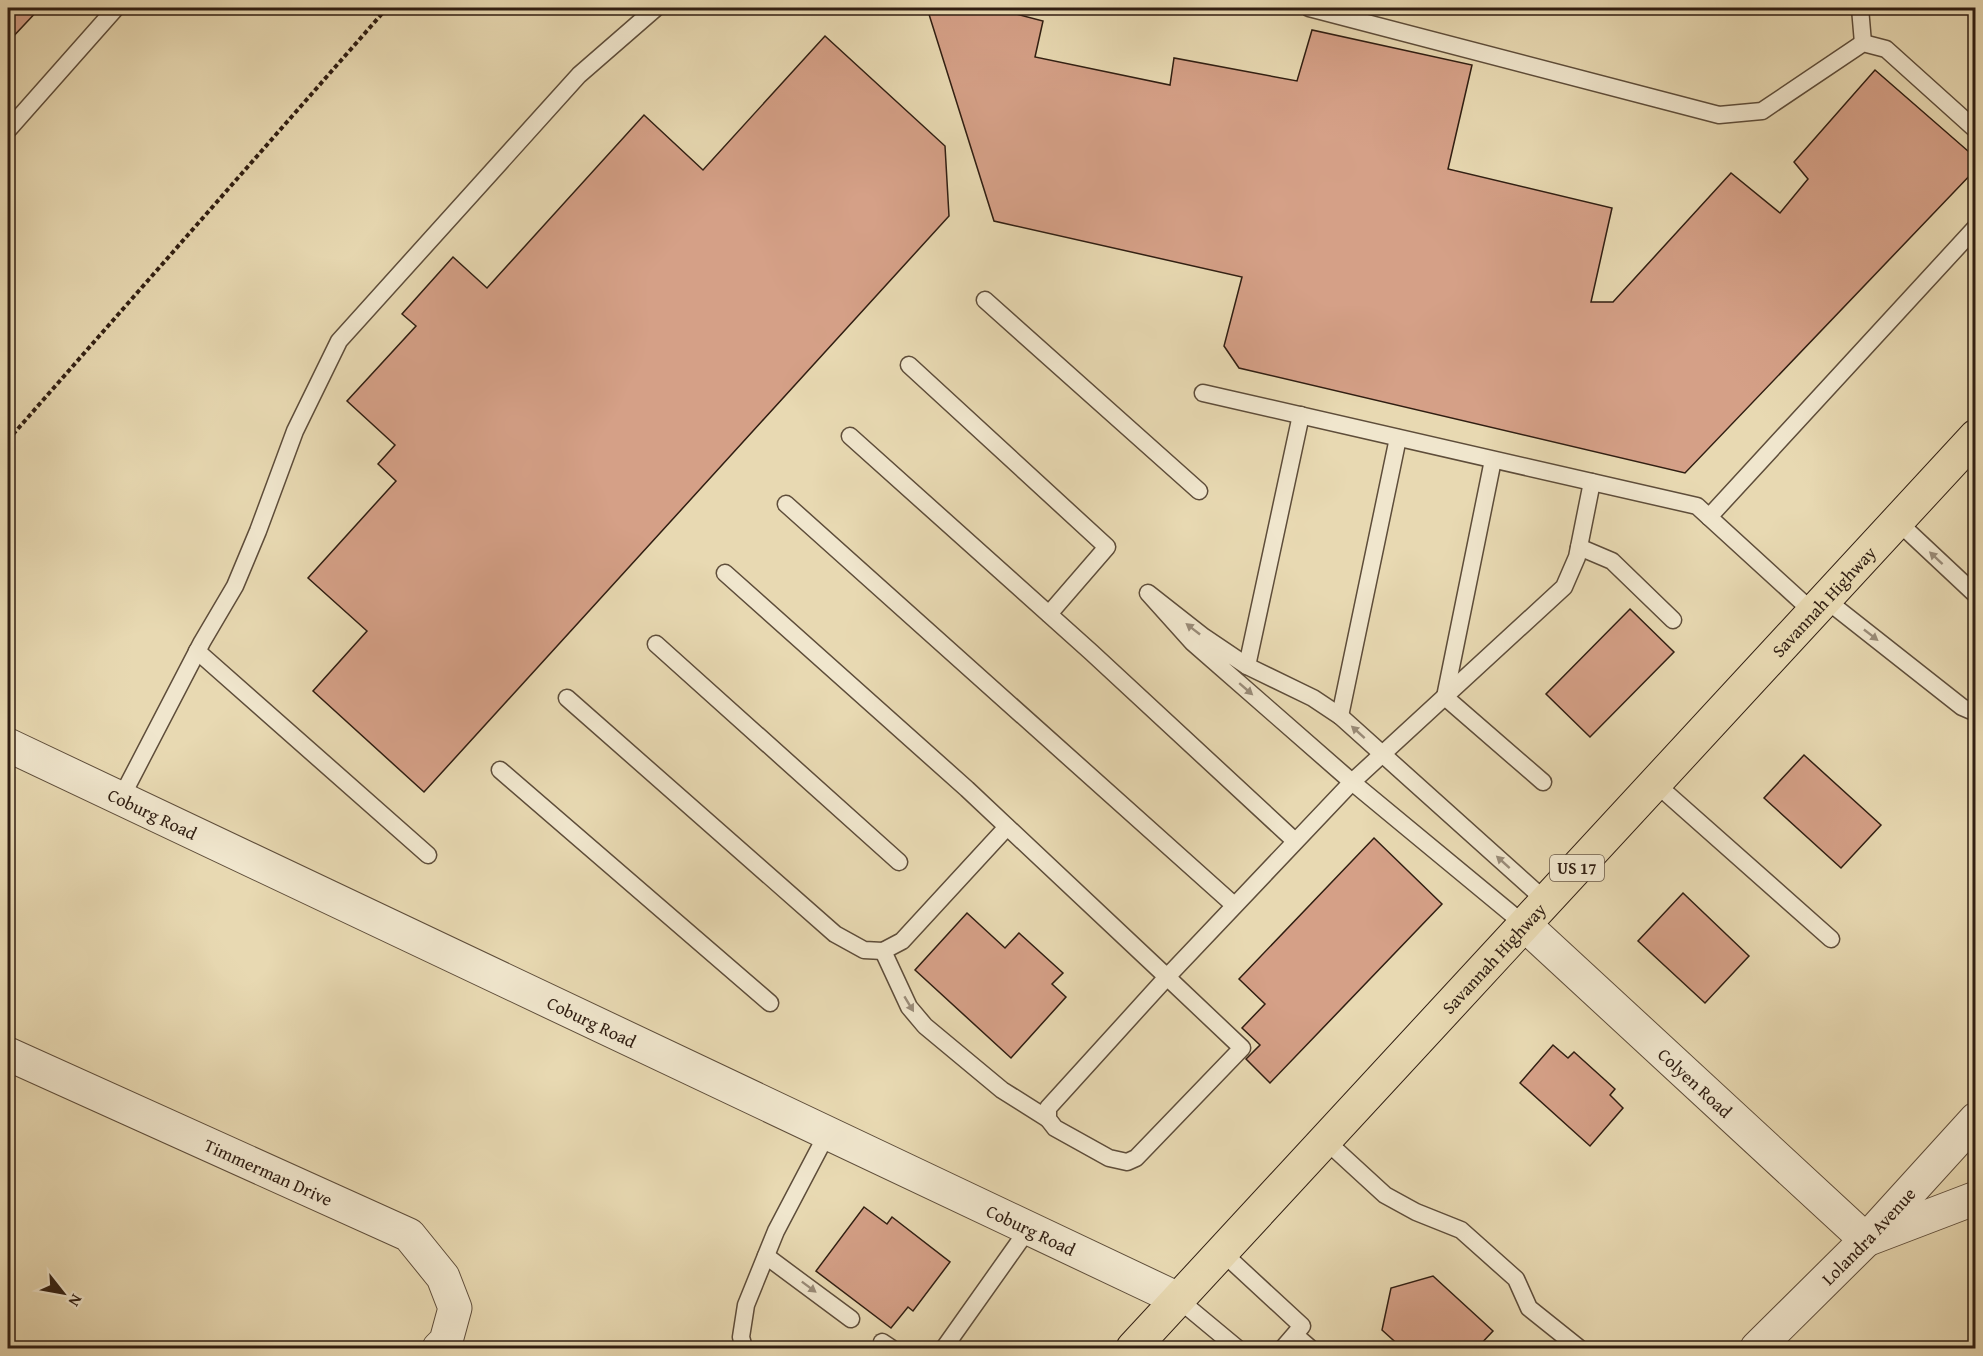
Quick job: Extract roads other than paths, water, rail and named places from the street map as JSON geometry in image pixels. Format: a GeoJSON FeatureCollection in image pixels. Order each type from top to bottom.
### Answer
{"type":"FeatureCollection","features":[{"type":"Feature","properties":{"kind":"highway","name":"Savannah Highway"},"geometry":{"type":"LineString","coordinates":[[1133,1348],[1976,436]]}},
{"type":"Feature","properties":{"kind":"street","name":"Coburg Road"},"geometry":{"type":"LineString","coordinates":[[8,744],[1178,1299]]}},
{"type":"Feature","properties":{"kind":"street","name":"Colyen Road"},"geometry":{"type":"LineString","coordinates":[[1536,913],[1866,1240]]}},
{"type":"Feature","properties":{"kind":"street","name":"Timmerman Drive"},"geometry":{"type":"LineString","coordinates":[[14,1068],[409,1235],[443,1276],[455,1308],[446,1341],[438,1348]]}},
{"type":"Feature","properties":{"kind":"street","name":"Lolandra Avenue"},"geometry":{"type":"LineString","coordinates":[[1757,1348],[1866,1240],[1976,1119]]}},
{"type":"Feature","properties":{"kind":"street"},"geometry":{"type":"LineString","coordinates":[[1866,1240],[1976,1198]]}},
{"type":"Feature","properties":{"kind":"lane"},"geometry":{"type":"LineString","coordinates":[[8,130],[116,8]]}},
{"type":"Feature","properties":{"kind":"lane"},"geometry":{"type":"LineString","coordinates":[[121,798],[197,651],[235,586],[295,431],[339,341],[579,75],[656,8]]}},
{"type":"Feature","properties":{"kind":"lane"},"geometry":{"type":"LineString","coordinates":[[1309,8],[1719,115],[1761,111],[1863,43],[1886,49],[1976,130]]}},
{"type":"Feature","properties":{"kind":"lane"},"geometry":{"type":"LineString","coordinates":[[1860,8],[1863,43]]}},
{"type":"Feature","properties":{"kind":"lane"},"geometry":{"type":"LineString","coordinates":[[1709,517],[1976,227]]}},
{"type":"Feature","properties":{"kind":"lane"},"geometry":{"type":"LineString","coordinates":[[985,300],[1199,491]]}},
{"type":"Feature","properties":{"kind":"lane"},"geometry":{"type":"LineString","coordinates":[[909,365],[1107,547],[1048,614]]}},
{"type":"Feature","properties":{"kind":"lane"},"geometry":{"type":"LineString","coordinates":[[1203,393],[1697,506],[1819,606],[1962,707],[1976,713]]}},
{"type":"Feature","properties":{"kind":"lane"},"geometry":{"type":"LineString","coordinates":[[1247,666],[1301,416]]}},
{"type":"Feature","properties":{"kind":"lane"},"geometry":{"type":"LineString","coordinates":[[850,436],[1295,841]]}},
{"type":"Feature","properties":{"kind":"lane"},"geometry":{"type":"LineString","coordinates":[[1340,716],[1398,438]]}},
{"type":"Feature","properties":{"kind":"lane"},"geometry":{"type":"LineString","coordinates":[[1445,697],[1493,460]]}},
{"type":"Feature","properties":{"kind":"lane"},"geometry":{"type":"LineString","coordinates":[[1048,1119],[1048,1108],[1234,905],[1352,782],[1564,587],[1577,557],[1592,482]]}},
{"type":"Feature","properties":{"kind":"lane"},"geometry":{"type":"LineString","coordinates":[[786,504],[1234,905]]}},
{"type":"Feature","properties":{"kind":"lane"},"geometry":{"type":"LineString","coordinates":[[1898,521],[1976,595]]}},
{"type":"Feature","properties":{"kind":"lane"},"geometry":{"type":"LineString","coordinates":[[1579,547],[1612,561],[1673,620]]}},
{"type":"Feature","properties":{"kind":"lane"},"geometry":{"type":"LineString","coordinates":[[725,573],[1007,827],[1242,1048],[1136,1158],[1127,1162],[1109,1158],[1055,1128],[1048,1119],[1002,1090],[925,1026],[909,1007],[883,951]]}},
{"type":"Feature","properties":{"kind":"lane"},"geometry":{"type":"LineString","coordinates":[[1148,593],[1204,637],[1247,666],[1313,698],[1340,716],[1382,754],[1536,913],[1352,782],[1192,642],[1148,593]]}},
{"type":"Feature","properties":{"kind":"lane"},"geometry":{"type":"LineString","coordinates":[[656,644],[899,862]]}},
{"type":"Feature","properties":{"kind":"lane"},"geometry":{"type":"LineString","coordinates":[[197,651],[428,855]]}},
{"type":"Feature","properties":{"kind":"lane"},"geometry":{"type":"LineString","coordinates":[[1445,697],[1543,782]]}},
{"type":"Feature","properties":{"kind":"lane"},"geometry":{"type":"LineString","coordinates":[[567,698],[835,934],[864,950],[883,951],[902,941],[1007,827]]}},
{"type":"Feature","properties":{"kind":"lane"},"geometry":{"type":"LineString","coordinates":[[500,770],[770,1003]]}},
{"type":"Feature","properties":{"kind":"lane"},"geometry":{"type":"LineString","coordinates":[[1655,783],[1831,939]]}},
{"type":"Feature","properties":{"kind":"lane"},"geometry":{"type":"LineString","coordinates":[[744,1348],[741,1336],[746,1305],[776,1231],[828,1132]]}},
{"type":"Feature","properties":{"kind":"lane"},"geometry":{"type":"LineString","coordinates":[[1325,1140],[1385,1195],[1416,1212],[1461,1230],[1516,1279],[1529,1308],[1579,1348]]}},
{"type":"Feature","properties":{"kind":"lane"},"geometry":{"type":"LineString","coordinates":[[944,1348],[1029,1228]]}},
{"type":"Feature","properties":{"kind":"lane"},"geometry":{"type":"LineString","coordinates":[[1223,1253],[1302,1326],[1283,1348]]}},
{"type":"Feature","properties":{"kind":"lane"},"geometry":{"type":"LineString","coordinates":[[766,1256],[851,1319]]}},
{"type":"Feature","properties":{"kind":"lane"},"geometry":{"type":"LineString","coordinates":[[1178,1299],[1237,1348]]}},
{"type":"Feature","properties":{"kind":"lane"},"geometry":{"type":"LineString","coordinates":[[1295,1335],[1310,1348]]}}]}
